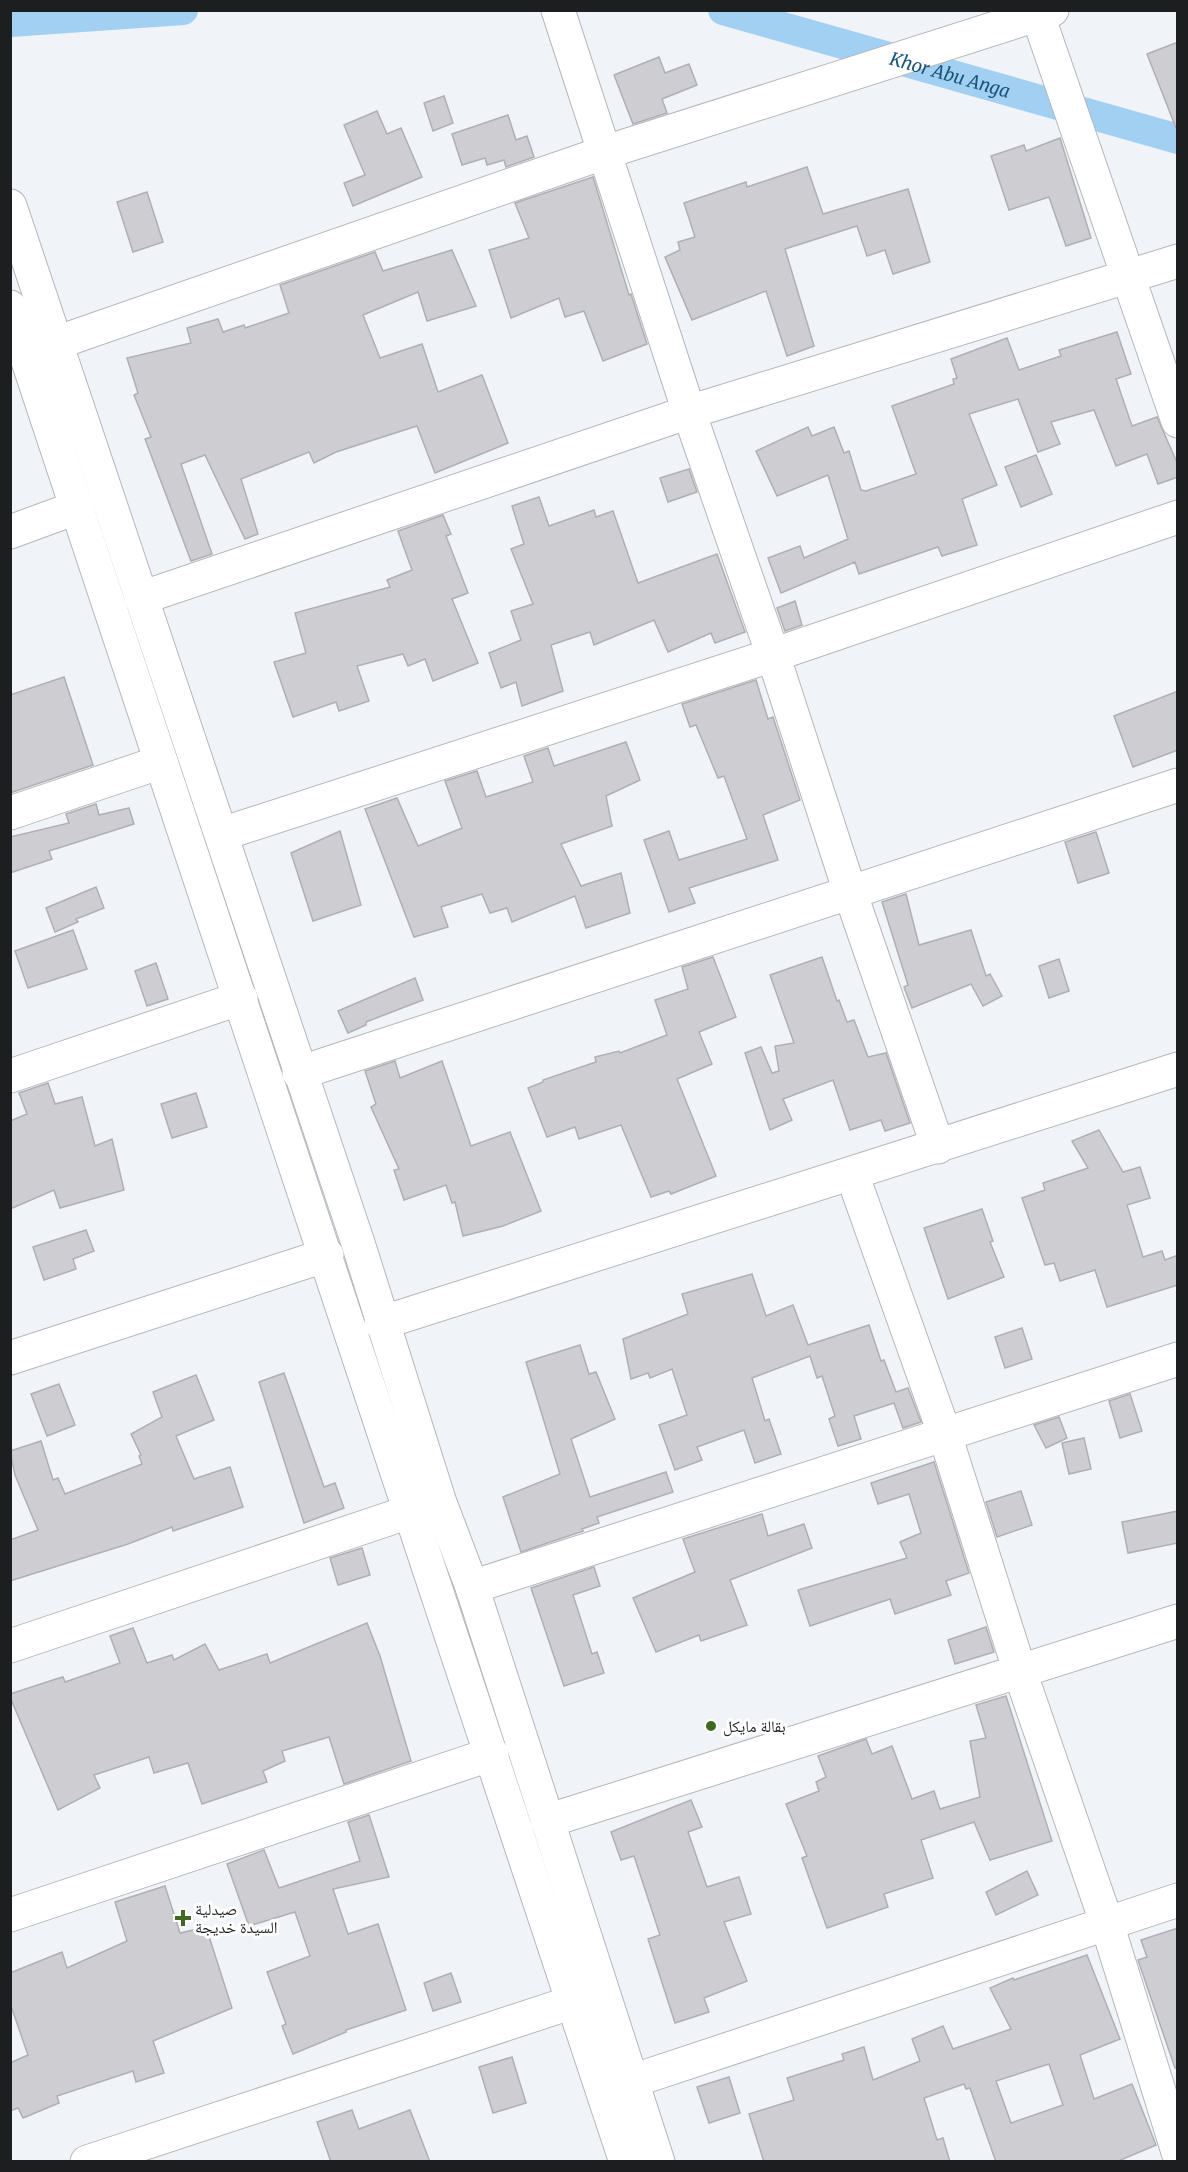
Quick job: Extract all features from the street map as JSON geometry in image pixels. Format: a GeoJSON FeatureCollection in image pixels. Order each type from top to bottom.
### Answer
{"type":"FeatureCollection","features":[{"type":"Feature","properties":{"kind":"street"},"geometry":{"type":"LineString","coordinates":[[558,10],[689,412],[774,655],[850,892],[938,1147]]}},
{"type":"Feature","properties":{"kind":"street"},"geometry":{"type":"LineString","coordinates":[[56,343],[606,152],[1042,12],[1178,421]]}},
{"type":"Feature","properties":{"kind":"street"},"geometry":{"type":"LineString","coordinates":[[10,206],[222,834],[299,1073],[358,1243],[381,1323],[439,1500],[471,1587],[658,2162]]}},
{"type":"Feature","properties":{"kind":"street"},"geometry":{"type":"LineString","coordinates":[[141,598],[689,412],[1178,261]]}},
{"type":"Feature","properties":{"kind":"street"},"geometry":{"type":"LineString","coordinates":[[10,307],[626,2162]]}},
{"type":"Feature","properties":{"kind":"street"},"geometry":{"type":"LineString","coordinates":[[10,532],[78,507]]}},
{"type":"Feature","properties":{"kind":"street"},"geometry":{"type":"LineString","coordinates":[[222,834],[774,655],[1178,518]]}},
{"type":"Feature","properties":{"kind":"street"},"geometry":{"type":"LineString","coordinates":[[10,813],[161,762]]}},
{"type":"Feature","properties":{"kind":"street"},"geometry":{"type":"LineString","coordinates":[[299,1073],[1178,785]]}},
{"type":"Feature","properties":{"kind":"street"},"geometry":{"type":"LineString","coordinates":[[10,1076],[241,998]]}},
{"type":"Feature","properties":{"kind":"street"},"geometry":{"type":"LineString","coordinates":[[381,1323],[1178,1069]]}},
{"type":"Feature","properties":{"kind":"street"},"geometry":{"type":"LineString","coordinates":[[852,1174],[945,1435],[1020,1672],[1107,1924],[1178,2152]]}},
{"type":"Feature","properties":{"kind":"street"},"geometry":{"type":"LineString","coordinates":[[10,1358],[327,1256]]}},
{"type":"Feature","properties":{"kind":"street"},"geometry":{"type":"LineString","coordinates":[[471,1587],[1178,1359]]}},
{"type":"Feature","properties":{"kind":"street"},"geometry":{"type":"LineString","coordinates":[[10,1646],[409,1512]]}},
{"type":"Feature","properties":{"kind":"street"},"geometry":{"type":"LineString","coordinates":[[548,1821],[1178,1621]]}},
{"type":"Feature","properties":{"kind":"street"},"geometry":{"type":"LineString","coordinates":[[10,1915],[492,1754]]}},
{"type":"Feature","properties":{"kind":"street"},"geometry":{"type":"LineString","coordinates":[[632,2081],[1178,1900]]}},
{"type":"Feature","properties":{"kind":"street"},"geometry":{"type":"LineString","coordinates":[[87,2162],[573,2002]]}},
{"type":"Feature","properties":{"kind":"building"},"geometry":{"type":"Polygon","coordinates":[[[1178,42],[1178,128],[1176,128],[1147,54],[1178,42]]]}},
{"type":"Feature","properties":{"kind":"building"},"geometry":{"type":"Polygon","coordinates":[[[659,57],[665,73],[689,64],[697,85],[662,99],[667,113],[633,124],[614,75],[659,57]]]}},
{"type":"Feature","properties":{"kind":"building"},"geometry":{"type":"Polygon","coordinates":[[[444,96],[453,123],[433,131],[424,103],[444,96]]]}},
{"type":"Feature","properties":{"kind":"building"},"geometry":{"type":"Polygon","coordinates":[[[377,111],[387,134],[401,128],[422,177],[353,206],[344,183],[365,175],[344,125],[377,111]]]}},
{"type":"Feature","properties":{"kind":"building"},"geometry":{"type":"Polygon","coordinates":[[[508,115],[516,140],[527,136],[534,157],[506,167],[504,160],[487,165],[485,158],[462,165],[452,134],[508,115]]]}},
{"type":"Feature","properties":{"kind":"building"},"geometry":{"type":"Polygon","coordinates":[[[1060,138],[1091,238],[1066,246],[1049,197],[1009,210],[991,156],[1024,145],[1026,151],[1060,138]]]}},
{"type":"Feature","properties":{"kind":"building"},"geometry":{"type":"Polygon","coordinates":[[[807,167],[823,214],[908,189],[930,262],[893,274],[885,250],[867,256],[857,226],[785,249],[814,346],[787,356],[766,291],[692,320],[665,257],[680,250],[678,242],[695,237],[684,203],[746,182],[747,187],[807,167]]]}},
{"type":"Feature","properties":{"kind":"building"},"geometry":{"type":"Polygon","coordinates":[[[593,177],[629,295],[631,294],[647,344],[603,361],[584,311],[565,317],[559,298],[511,318],[489,250],[529,238],[515,203],[593,177]]]}},
{"type":"Feature","properties":{"kind":"building"},"geometry":{"type":"Polygon","coordinates":[[[147,192],[163,242],[133,252],[117,202],[147,192]]]}},
{"type":"Feature","properties":{"kind":"building"},"geometry":{"type":"Polygon","coordinates":[[[452,250],[476,306],[427,321],[418,292],[363,315],[380,358],[422,344],[438,392],[482,375],[508,443],[435,473],[417,426],[336,452],[314,463],[309,452],[241,479],[258,534],[245,539],[205,455],[181,464],[212,554],[191,561],[145,439],[151,437],[134,395],[138,393],[127,358],[191,343],[187,328],[218,319],[223,332],[244,325],[245,328],[289,313],[280,285],[375,252],[383,271],[452,250]]]}},
{"type":"Feature","properties":{"kind":"building"},"geometry":{"type":"Polygon","coordinates":[[[1117,332],[1131,374],[1116,379],[1132,426],[1157,417],[1178,465],[1178,477],[1158,484],[1147,454],[1116,466],[1094,410],[1051,422],[1060,444],[1038,452],[1018,399],[969,414],[997,485],[962,499],[977,545],[942,556],[938,547],[859,574],[855,562],[781,593],[768,558],[800,546],[804,558],[848,539],[828,475],[777,496],[756,451],[808,427],[812,436],[834,427],[844,453],[849,451],[861,490],[866,491],[916,474],[892,406],[954,384],[953,379],[957,378],[951,359],[1007,338],[1019,370],[1061,356],[1059,350],[1117,332]]]}},
{"type":"Feature","properties":{"kind":"building"},"geometry":{"type":"Polygon","coordinates":[[[1036,455],[1052,494],[1021,507],[1005,467],[1036,455]]]}},
{"type":"Feature","properties":{"kind":"building"},"geometry":{"type":"Polygon","coordinates":[[[689,469],[697,492],[668,502],[660,478],[689,469]]]}},
{"type":"Feature","properties":{"kind":"building"},"geometry":{"type":"Polygon","coordinates":[[[539,497],[549,526],[594,510],[596,517],[613,511],[638,583],[717,554],[745,632],[715,643],[711,633],[668,652],[654,620],[594,645],[590,632],[551,645],[563,691],[522,706],[516,682],[501,688],[489,653],[521,640],[511,611],[533,604],[511,549],[524,544],[512,506],[539,497]]]}},
{"type":"Feature","properties":{"kind":"building"},"geometry":{"type":"Polygon","coordinates":[[[443,515],[451,534],[446,536],[468,593],[452,599],[478,663],[433,681],[425,659],[408,666],[403,654],[357,666],[369,701],[339,711],[336,702],[293,717],[274,662],[306,653],[295,613],[390,587],[387,580],[412,570],[398,531],[443,515]]]}},
{"type":"Feature","properties":{"kind":"building"},"geometry":{"type":"Polygon","coordinates":[[[795,601],[802,625],[785,631],[777,608],[795,601]]]}},
{"type":"Feature","properties":{"kind":"building"},"geometry":{"type":"Polygon","coordinates":[[[64,677],[93,765],[10,793],[10,695],[64,677]]]}},
{"type":"Feature","properties":{"kind":"building"},"geometry":{"type":"Polygon","coordinates":[[[756,680],[768,719],[773,717],[800,800],[763,815],[778,860],[689,888],[695,903],[669,912],[644,840],[669,831],[679,860],[747,839],[724,776],[718,778],[696,725],[690,727],[682,704],[756,680]]]}},
{"type":"Feature","properties":{"kind":"building"},"geometry":{"type":"Polygon","coordinates":[[[1178,691],[1178,750],[1133,767],[1114,716],[1178,691]]]}},
{"type":"Feature","properties":{"kind":"building"},"geometry":{"type":"Polygon","coordinates":[[[626,742],[640,780],[606,796],[612,826],[561,844],[581,886],[621,873],[630,913],[586,928],[575,896],[512,922],[507,908],[490,913],[482,894],[441,907],[448,927],[414,937],[365,809],[397,798],[418,846],[462,828],[445,781],[477,771],[486,797],[533,782],[524,756],[548,748],[554,766],[626,742]]]}},
{"type":"Feature","properties":{"kind":"building"},"geometry":{"type":"Polygon","coordinates":[[[96,804],[99,815],[129,808],[134,824],[49,851],[52,859],[10,873],[10,837],[69,823],[66,814],[96,804]]]}},
{"type":"Feature","properties":{"kind":"building"},"geometry":{"type":"Polygon","coordinates":[[[340,831],[361,905],[313,921],[291,853],[340,831]]]}},
{"type":"Feature","properties":{"kind":"building"},"geometry":{"type":"Polygon","coordinates":[[[1096,832],[1109,873],[1078,883],[1065,842],[1096,832]]]}},
{"type":"Feature","properties":{"kind":"building"},"geometry":{"type":"Polygon","coordinates":[[[96,887],[104,908],[76,919],[78,922],[55,932],[46,908],[96,887]]]}},
{"type":"Feature","properties":{"kind":"building"},"geometry":{"type":"Polygon","coordinates":[[[906,894],[919,945],[971,930],[986,976],[990,974],[1002,996],[983,1006],[971,984],[912,1008],[904,987],[908,985],[882,902],[906,894]]]}},
{"type":"Feature","properties":{"kind":"building"},"geometry":{"type":"Polygon","coordinates":[[[73,930],[87,969],[28,988],[15,951],[73,930]]]}},
{"type":"Feature","properties":{"kind":"building"},"geometry":{"type":"Polygon","coordinates":[[[713,957],[736,1017],[699,1032],[712,1064],[677,1079],[716,1176],[671,1194],[669,1191],[651,1197],[621,1125],[579,1139],[575,1127],[547,1137],[528,1088],[543,1080],[596,1062],[595,1057],[619,1051],[620,1053],[667,1035],[655,1000],[688,989],[682,967],[713,957]]]}},
{"type":"Feature","properties":{"kind":"building"},"geometry":{"type":"Polygon","coordinates":[[[822,957],[837,1001],[839,1000],[847,1022],[854,1020],[868,1057],[886,1053],[910,1123],[885,1131],[881,1120],[850,1130],[833,1080],[783,1099],[792,1120],[770,1130],[745,1053],[761,1047],[772,1073],[779,1071],[775,1046],[794,1043],[770,975],[822,957]]]}},
{"type":"Feature","properties":{"kind":"building"},"geometry":{"type":"Polygon","coordinates":[[[1059,959],[1069,991],[1049,998],[1039,966],[1059,959]]]}},
{"type":"Feature","properties":{"kind":"building"},"geometry":{"type":"Polygon","coordinates":[[[156,963],[168,999],[147,1006],[135,971],[156,963]]]}},
{"type":"Feature","properties":{"kind":"building"},"geometry":{"type":"Polygon","coordinates":[[[415,978],[423,1000],[366,1022],[366,1025],[348,1033],[338,1011],[415,978]]]}},
{"type":"Feature","properties":{"kind":"building"},"geometry":{"type":"Polygon","coordinates":[[[395,1061],[400,1078],[442,1061],[471,1146],[510,1132],[541,1211],[503,1226],[463,1236],[455,1202],[452,1203],[446,1185],[404,1200],[394,1170],[399,1169],[371,1107],[376,1104],[365,1071],[395,1061]]]}},
{"type":"Feature","properties":{"kind":"building"},"geometry":{"type":"Polygon","coordinates":[[[48,1083],[55,1104],[82,1097],[95,1146],[112,1139],[124,1190],[60,1208],[54,1190],[10,1209],[10,1121],[27,1114],[19,1093],[48,1083]]]}},
{"type":"Feature","properties":{"kind":"building"},"geometry":{"type":"Polygon","coordinates":[[[196,1093],[207,1127],[172,1138],[161,1104],[196,1093]]]}},
{"type":"Feature","properties":{"kind":"building"},"geometry":{"type":"Polygon","coordinates":[[[1099,1130],[1123,1172],[1140,1167],[1150,1198],[1127,1205],[1143,1257],[1162,1251],[1165,1260],[1178,1255],[1178,1285],[1107,1307],[1095,1270],[1060,1281],[1054,1263],[1045,1265],[1022,1198],[1045,1190],[1043,1183],[1088,1168],[1072,1141],[1099,1130]]]}},
{"type":"Feature","properties":{"kind":"building"},"geometry":{"type":"Polygon","coordinates":[[[982,1209],[993,1241],[990,1242],[1004,1277],[948,1299],[924,1228],[982,1209]]]}},
{"type":"Feature","properties":{"kind":"building"},"geometry":{"type":"Polygon","coordinates":[[[86,1230],[94,1251],[73,1259],[76,1269],[44,1280],[33,1247],[86,1230]]]}},
{"type":"Feature","properties":{"kind":"building"},"geometry":{"type":"Polygon","coordinates":[[[752,1274],[766,1316],[793,1305],[808,1345],[869,1325],[881,1361],[884,1360],[896,1392],[908,1388],[921,1422],[903,1428],[894,1403],[854,1416],[861,1439],[838,1446],[829,1419],[835,1416],[822,1376],[817,1378],[810,1356],[752,1378],[765,1421],[769,1419],[781,1454],[755,1463],[744,1430],[697,1447],[702,1460],[675,1470],[659,1425],[687,1415],[672,1369],[650,1378],[648,1373],[631,1379],[623,1339],[688,1314],[682,1294],[752,1274]]]}},
{"type":"Feature","properties":{"kind":"building"},"geometry":{"type":"Polygon","coordinates":[[[1022,1328],[1032,1359],[1005,1368],[995,1337],[1022,1328]]]}},
{"type":"Feature","properties":{"kind":"building"},"geometry":{"type":"Polygon","coordinates":[[[580,1345],[589,1374],[596,1372],[615,1419],[571,1439],[590,1497],[666,1472],[673,1492],[597,1517],[599,1523],[582,1529],[583,1531],[521,1552],[503,1497],[560,1474],[526,1362],[580,1345]]]}},
{"type":"Feature","properties":{"kind":"building"},"geometry":{"type":"Polygon","coordinates":[[[284,1373],[324,1487],[335,1483],[344,1508],[304,1523],[259,1382],[284,1373]]]}},
{"type":"Feature","properties":{"kind":"building"},"geometry":{"type":"Polygon","coordinates":[[[196,1375],[214,1420],[176,1436],[194,1479],[230,1467],[243,1507],[173,1531],[172,1527],[128,1544],[10,1581],[10,1540],[38,1530],[15,1475],[10,1451],[41,1441],[53,1480],[58,1478],[65,1494],[142,1464],[139,1456],[141,1455],[131,1434],[162,1417],[153,1392],[196,1375]]]}},
{"type":"Feature","properties":{"kind":"building"},"geometry":{"type":"Polygon","coordinates":[[[59,1384],[75,1425],[47,1436],[31,1394],[59,1384]]]}},
{"type":"Feature","properties":{"kind":"building"},"geometry":{"type":"Polygon","coordinates":[[[1130,1394],[1142,1431],[1120,1438],[1109,1401],[1130,1394]]]}},
{"type":"Feature","properties":{"kind":"building"},"geometry":{"type":"Polygon","coordinates":[[[1059,1417],[1067,1438],[1046,1448],[1034,1425],[1059,1417]]]}},
{"type":"Feature","properties":{"kind":"building"},"geometry":{"type":"Polygon","coordinates":[[[1084,1438],[1091,1469],[1069,1474],[1062,1443],[1084,1438]]]}},
{"type":"Feature","properties":{"kind":"building"},"geometry":{"type":"Polygon","coordinates":[[[934,1462],[969,1573],[946,1581],[951,1595],[895,1614],[890,1599],[810,1626],[798,1590],[907,1558],[900,1542],[921,1533],[909,1494],[878,1504],[871,1483],[934,1462]]]}},
{"type":"Feature","properties":{"kind":"building"},"geometry":{"type":"Polygon","coordinates":[[[1021,1491],[1032,1525],[997,1537],[986,1502],[1021,1491]]]}},
{"type":"Feature","properties":{"kind":"building"},"geometry":{"type":"Polygon","coordinates":[[[1178,1511],[1178,1543],[1128,1553],[1122,1522],[1178,1511]]]}},
{"type":"Feature","properties":{"kind":"building"},"geometry":{"type":"Polygon","coordinates":[[[762,1514],[768,1536],[804,1524],[812,1548],[730,1580],[747,1625],[701,1641],[699,1635],[656,1652],[633,1598],[695,1572],[683,1539],[762,1514]]]}},
{"type":"Feature","properties":{"kind":"building"},"geometry":{"type":"Polygon","coordinates":[[[362,1548],[370,1575],[338,1585],[330,1558],[362,1548]]]}},
{"type":"Feature","properties":{"kind":"building"},"geometry":{"type":"Polygon","coordinates":[[[594,1567],[600,1586],[573,1595],[592,1654],[597,1652],[604,1673],[564,1686],[531,1588],[594,1567]]]}},
{"type":"Feature","properties":{"kind":"building"},"geometry":{"type":"Polygon","coordinates":[[[367,1623],[380,1656],[411,1761],[344,1784],[329,1737],[282,1751],[285,1761],[263,1771],[267,1782],[202,1804],[188,1763],[154,1773],[149,1757],[94,1775],[100,1788],[58,1810],[10,1697],[10,1694],[56,1679],[63,1677],[65,1682],[120,1663],[110,1636],[133,1628],[147,1663],[172,1655],[174,1660],[205,1644],[219,1670],[267,1654],[270,1663],[367,1623]]]}},
{"type":"Feature","properties":{"kind":"building"},"geometry":{"type":"Polygon","coordinates":[[[986,1627],[994,1652],[955,1664],[948,1640],[986,1627]]]}},
{"type":"Feature","properties":{"kind":"building"},"geometry":{"type":"Polygon","coordinates":[[[1006,1696],[1052,1841],[990,1860],[974,1822],[921,1840],[933,1878],[884,1894],[888,1907],[827,1928],[802,1858],[807,1856],[786,1804],[819,1791],[816,1782],[826,1777],[818,1756],[866,1739],[872,1754],[892,1746],[912,1799],[934,1791],[940,1809],[980,1797],[970,1741],[986,1738],[976,1705],[1006,1696]]]}},
{"type":"Feature","properties":{"kind":"building"},"geometry":{"type":"Polygon","coordinates":[[[691,1800],[702,1827],[688,1832],[707,1887],[739,1877],[751,1914],[724,1922],[747,1981],[704,1998],[709,2012],[675,2023],[648,1939],[660,1935],[634,1856],[621,1860],[611,1832],[691,1800]]]}},
{"type":"Feature","properties":{"kind":"building"},"geometry":{"type":"Polygon","coordinates":[[[369,1815],[389,1877],[333,1889],[348,1934],[378,1924],[406,2010],[346,2030],[346,2032],[293,2054],[282,2026],[286,2024],[267,1972],[310,1956],[295,1912],[249,1926],[227,1864],[264,1850],[279,1888],[360,1861],[348,1822],[369,1815]]]}},
{"type":"Feature","properties":{"kind":"building"},"geometry":{"type":"Polygon","coordinates":[[[1027,1871],[1038,1895],[996,1915],[986,1892],[1027,1871]]]}},
{"type":"Feature","properties":{"kind":"building"},"geometry":{"type":"Polygon","coordinates":[[[165,1886],[180,1933],[206,1927],[232,2008],[153,2041],[164,2073],[136,2082],[133,2071],[57,2096],[59,2103],[23,2118],[18,2108],[10,2111],[10,2063],[28,2055],[10,2003],[10,1973],[62,1952],[67,1968],[127,1941],[115,1902],[165,1886]]]}},
{"type":"Feature","properties":{"kind":"building"},"geometry":{"type":"Polygon","coordinates":[[[1178,1928],[1178,2068],[1175,2068],[1138,1960],[1147,1957],[1141,1940],[1178,1928]]]}},
{"type":"Feature","properties":{"kind":"building"},"geometry":{"type":"Polygon","coordinates":[[[1087,1955],[1120,2039],[1080,2055],[1094,2099],[1132,2084],[1156,2145],[1116,2162],[996,2162],[970,2088],[966,2089],[964,2084],[924,2098],[937,2140],[943,2138],[950,2162],[764,2162],[749,2114],[794,2100],[787,2078],[844,2060],[842,2054],[864,2047],[873,2080],[920,2061],[912,2039],[943,2026],[953,2049],[1011,2029],[990,1988],[1013,1978],[1014,1980],[1087,1955]],[[1049,2064],[996,2081],[1011,2123],[1063,2105],[1049,2064]]]}},
{"type":"Feature","properties":{"kind":"building"},"geometry":{"type":"Polygon","coordinates":[[[451,1973],[461,2002],[433,2011],[424,1983],[451,1973]]]}},
{"type":"Feature","properties":{"kind":"building"},"geometry":{"type":"Polygon","coordinates":[[[512,2057],[526,2103],[493,2113],[479,2067],[512,2057]]]}},
{"type":"Feature","properties":{"kind":"building"},"geometry":{"type":"Polygon","coordinates":[[[729,2077],[740,2113],[709,2123],[697,2087],[729,2077]]]}},
{"type":"Feature","properties":{"kind":"building"},"geometry":{"type":"Polygon","coordinates":[[[352,2110],[359,2129],[410,2110],[430,2162],[331,2162],[317,2122],[352,2110]]]}},
{"type":"Feature","properties":{"kind":"waterway","name":"Khor Abu Anga"},"geometry":{"type":"LineString","coordinates":[[10,22],[183,10]]}},
{"type":"Feature","properties":{"kind":"waterway","name":"Khor Abu Anga"},"geometry":{"type":"LineString","coordinates":[[723,10],[1178,139]]}},
{"type":"Feature","properties":{"kind":"place","name":"بقالة مايكل"},"geometry":{"type":"Point","coordinates":[711,1726]}},
{"type":"Feature","properties":{"kind":"place","name":"صيدلية السيدة خديجة"},"geometry":{"type":"Point","coordinates":[183,1918]}}]}
